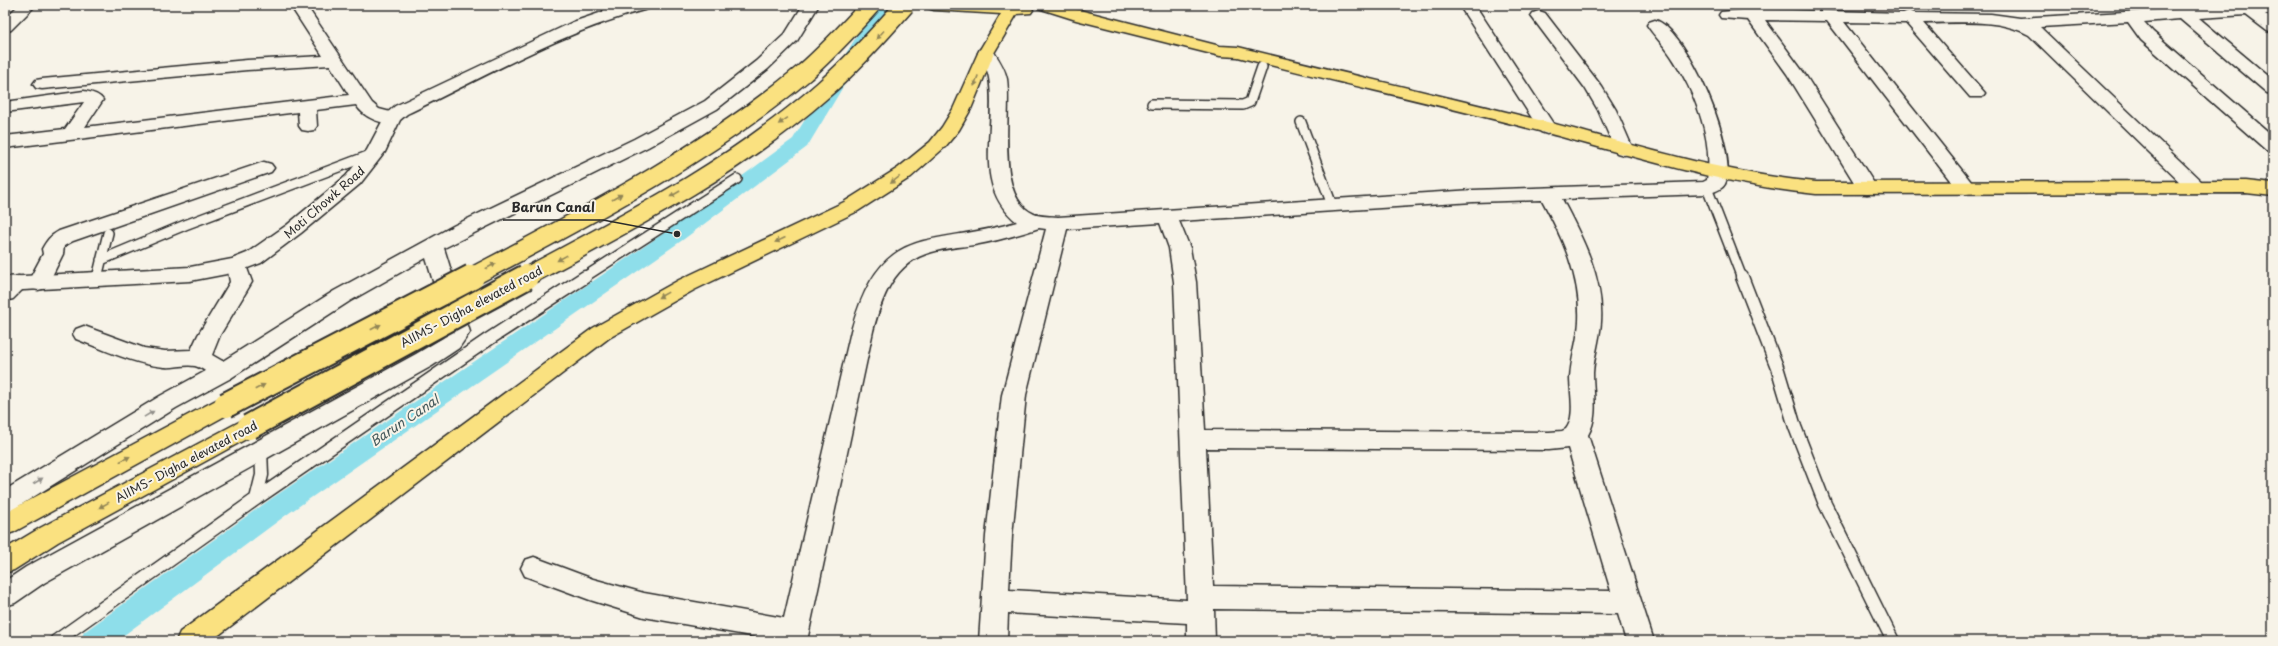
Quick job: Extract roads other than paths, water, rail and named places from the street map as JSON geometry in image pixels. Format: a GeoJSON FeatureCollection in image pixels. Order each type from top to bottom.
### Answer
{"type":"FeatureCollection","features":[{"type":"Feature","properties":{"kind":"main road"},"geometry":{"type":"LineString","coordinates":[[5,525],[226,405],[539,241],[705,145],[800,74],[832,46],[871,5]]}},
{"type":"Feature","properties":{"kind":"main road","name":"AIIMS- Digha elevated road"},"geometry":{"type":"LineString","coordinates":[[5,562],[49,535],[560,259],[690,185],[790,116],[864,52],[904,5]]}},
{"type":"Feature","properties":{"kind":"main road"},"geometry":{"type":"LineString","coordinates":[[934,5],[1015,7],[1082,17]]}},
{"type":"Feature","properties":{"kind":"main road"},"geometry":{"type":"LineString","coordinates":[[1044,5],[1082,17],[1220,51],[1238,52],[1547,128],[1624,149],[1714,182],[1746,181],[1794,187],[1867,188],[2246,186],[2273,192]]}},
{"type":"Feature","properties":{"kind":"main road"},"geometry":{"type":"LineString","coordinates":[[190,641],[589,343],[631,314],[671,290],[820,223],[885,188],[940,142],[955,123],[965,106],[986,53],[1015,7]]}},
{"type":"Feature","properties":{"kind":"main road"},"geometry":{"type":"LineString","coordinates":[[1220,51],[1231,59],[1714,182],[1774,194],[1820,198],[2258,196],[2273,192]]}},
{"type":"Feature","properties":{"kind":"street"},"geometry":{"type":"LineString","coordinates":[[5,27],[28,5]]}},
{"type":"Feature","properties":{"kind":"street"},"geometry":{"type":"LineString","coordinates":[[298,5],[336,60],[359,99],[373,113],[392,118]]}},
{"type":"Feature","properties":{"kind":"street","name":"Moti Chowk Road"},"geometry":{"type":"LineString","coordinates":[[16,286],[97,279],[190,274],[237,265],[270,248],[352,180],[376,152],[392,118],[412,103],[612,9],[645,5]]}},
{"type":"Feature","properties":{"kind":"street"},"geometry":{"type":"LineString","coordinates":[[5,502],[168,402],[223,372],[342,296],[469,226],[641,143],[711,105],[762,65],[791,37],[811,5]]}},
{"type":"Feature","properties":{"kind":"street"},"geometry":{"type":"LineString","coordinates":[[1467,5],[1547,128]]}},
{"type":"Feature","properties":{"kind":"street"},"geometry":{"type":"LineString","coordinates":[[1986,5],[2013,22],[2035,31],[2195,186]]}},
{"type":"Feature","properties":{"kind":"street"},"geometry":{"type":"LineString","coordinates":[[1727,15],[1908,16],[2013,22],[2273,9]]}},
{"type":"Feature","properties":{"kind":"street"},"geometry":{"type":"LineString","coordinates":[[2249,10],[2273,28]]}},
{"type":"Feature","properties":{"kind":"street"},"geometry":{"type":"LineString","coordinates":[[1752,14],[1795,73],[1867,188]]}},
{"type":"Feature","properties":{"kind":"street"},"geometry":{"type":"LineString","coordinates":[[2184,14],[2273,89]]}},
{"type":"Feature","properties":{"kind":"street"},"geometry":{"type":"LineString","coordinates":[[1830,15],[1966,188]]}},
{"type":"Feature","properties":{"kind":"street"},"geometry":{"type":"LineString","coordinates":[[1539,16],[1593,87],[1607,110],[1624,149]]}},
{"type":"Feature","properties":{"kind":"street"},"geometry":{"type":"LineString","coordinates":[[1908,16],[1976,93]]}},
{"type":"Feature","properties":{"kind":"street"},"geometry":{"type":"LineString","coordinates":[[2136,17],[2138,27],[2273,146]]}},
{"type":"Feature","properties":{"kind":"street"},"geometry":{"type":"LineString","coordinates":[[534,568],[590,588],[644,604],[794,637],[867,311],[885,275],[902,257],[913,251],[943,243],[1047,222],[1167,217],[1473,196],[1550,194],[1714,182],[1711,130],[1695,84],[1682,60],[1655,24]]}},
{"type":"Feature","properties":{"kind":"street"},"geometry":{"type":"LineString","coordinates":[[986,53],[994,64],[998,78],[998,160],[1002,186],[1007,199],[1015,210],[1024,217],[1047,222]]}},
{"type":"Feature","properties":{"kind":"street"},"geometry":{"type":"LineString","coordinates":[[42,84],[153,75],[247,65],[336,60]]}},
{"type":"Feature","properties":{"kind":"street"},"geometry":{"type":"LineString","coordinates":[[5,106],[84,96],[94,100],[71,134]]}},
{"type":"Feature","properties":{"kind":"street"},"geometry":{"type":"LineString","coordinates":[[5,142],[359,99]]}},
{"type":"Feature","properties":{"kind":"street"},"geometry":{"type":"LineString","coordinates":[[307,106],[308,126]]}},
{"type":"Feature","properties":{"kind":"street"},"geometry":{"type":"LineString","coordinates":[[16,286],[53,254],[52,249],[56,242],[66,236],[264,168]]}},
{"type":"Feature","properties":{"kind":"street"},"geometry":{"type":"LineString","coordinates":[[1194,439],[1414,439],[1548,441],[1565,440],[1576,435],[1582,425],[1582,367],[1590,321],[1589,294],[1575,248],[1550,194]]}},
{"type":"Feature","properties":{"kind":"street"},"geometry":{"type":"LineString","coordinates":[[1167,217],[1174,229],[1179,247],[1182,270],[1194,439],[1201,604],[1201,641]]}},
{"type":"Feature","properties":{"kind":"street"},"geometry":{"type":"LineString","coordinates":[[993,641],[1004,483],[1014,395],[1026,340],[1047,222]]}},
{"type":"Feature","properties":{"kind":"street"},"geometry":{"type":"LineString","coordinates":[[5,595],[35,575],[424,360],[452,343],[459,332],[433,246]]}},
{"type":"Feature","properties":{"kind":"street"},"geometry":{"type":"LineString","coordinates":[[199,358],[209,335],[241,282],[237,265]]}},
{"type":"Feature","properties":{"kind":"street"},"geometry":{"type":"LineString","coordinates":[[84,334],[141,355],[165,359],[199,358],[223,372]]}},
{"type":"Feature","properties":{"kind":"street"},"geometry":{"type":"LineString","coordinates":[[1576,435],[1640,641]]}},
{"type":"Feature","properties":{"kind":"street"},"geometry":{"type":"LineString","coordinates":[[995,600],[1201,604],[1628,603]]}},
{"type":"Feature","properties":{"kind":"lane"},"geometry":{"type":"LineString","coordinates":[[1152,104],[1243,105],[1250,102],[1262,67]]}},
{"type":"Feature","properties":{"kind":"lane"},"geometry":{"type":"LineString","coordinates":[[1301,122],[1332,205]]}},
{"type":"Feature","properties":{"kind":"lane"},"geometry":{"type":"LineString","coordinates":[[101,260],[185,225],[376,152]]}},
{"type":"Feature","properties":{"kind":"lane"},"geometry":{"type":"LineString","coordinates":[[56,641],[256,499],[489,339],[737,179]]}},
{"type":"Feature","properties":{"kind":"lane"},"geometry":{"type":"LineString","coordinates":[[1714,182],[1777,367],[1795,427],[1825,504],[1893,641]]}},
{"type":"Feature","properties":{"kind":"lane"},"geometry":{"type":"LineString","coordinates":[[97,279],[108,233]]}},
{"type":"Feature","properties":{"kind":"lane"},"geometry":{"type":"LineString","coordinates":[[256,499],[262,475],[261,449]]}},
{"type":"Feature","properties":{"kind":"waterway","name":"Barun Canal"},"geometry":{"type":"LineString","coordinates":[[94,641],[280,506],[677,234],[800,143],[884,5]]}},
{"type":"Feature","properties":{"kind":"place","name":"Barun Canal"},"geometry":{"type":"Point","coordinates":[677,234]}}]}
